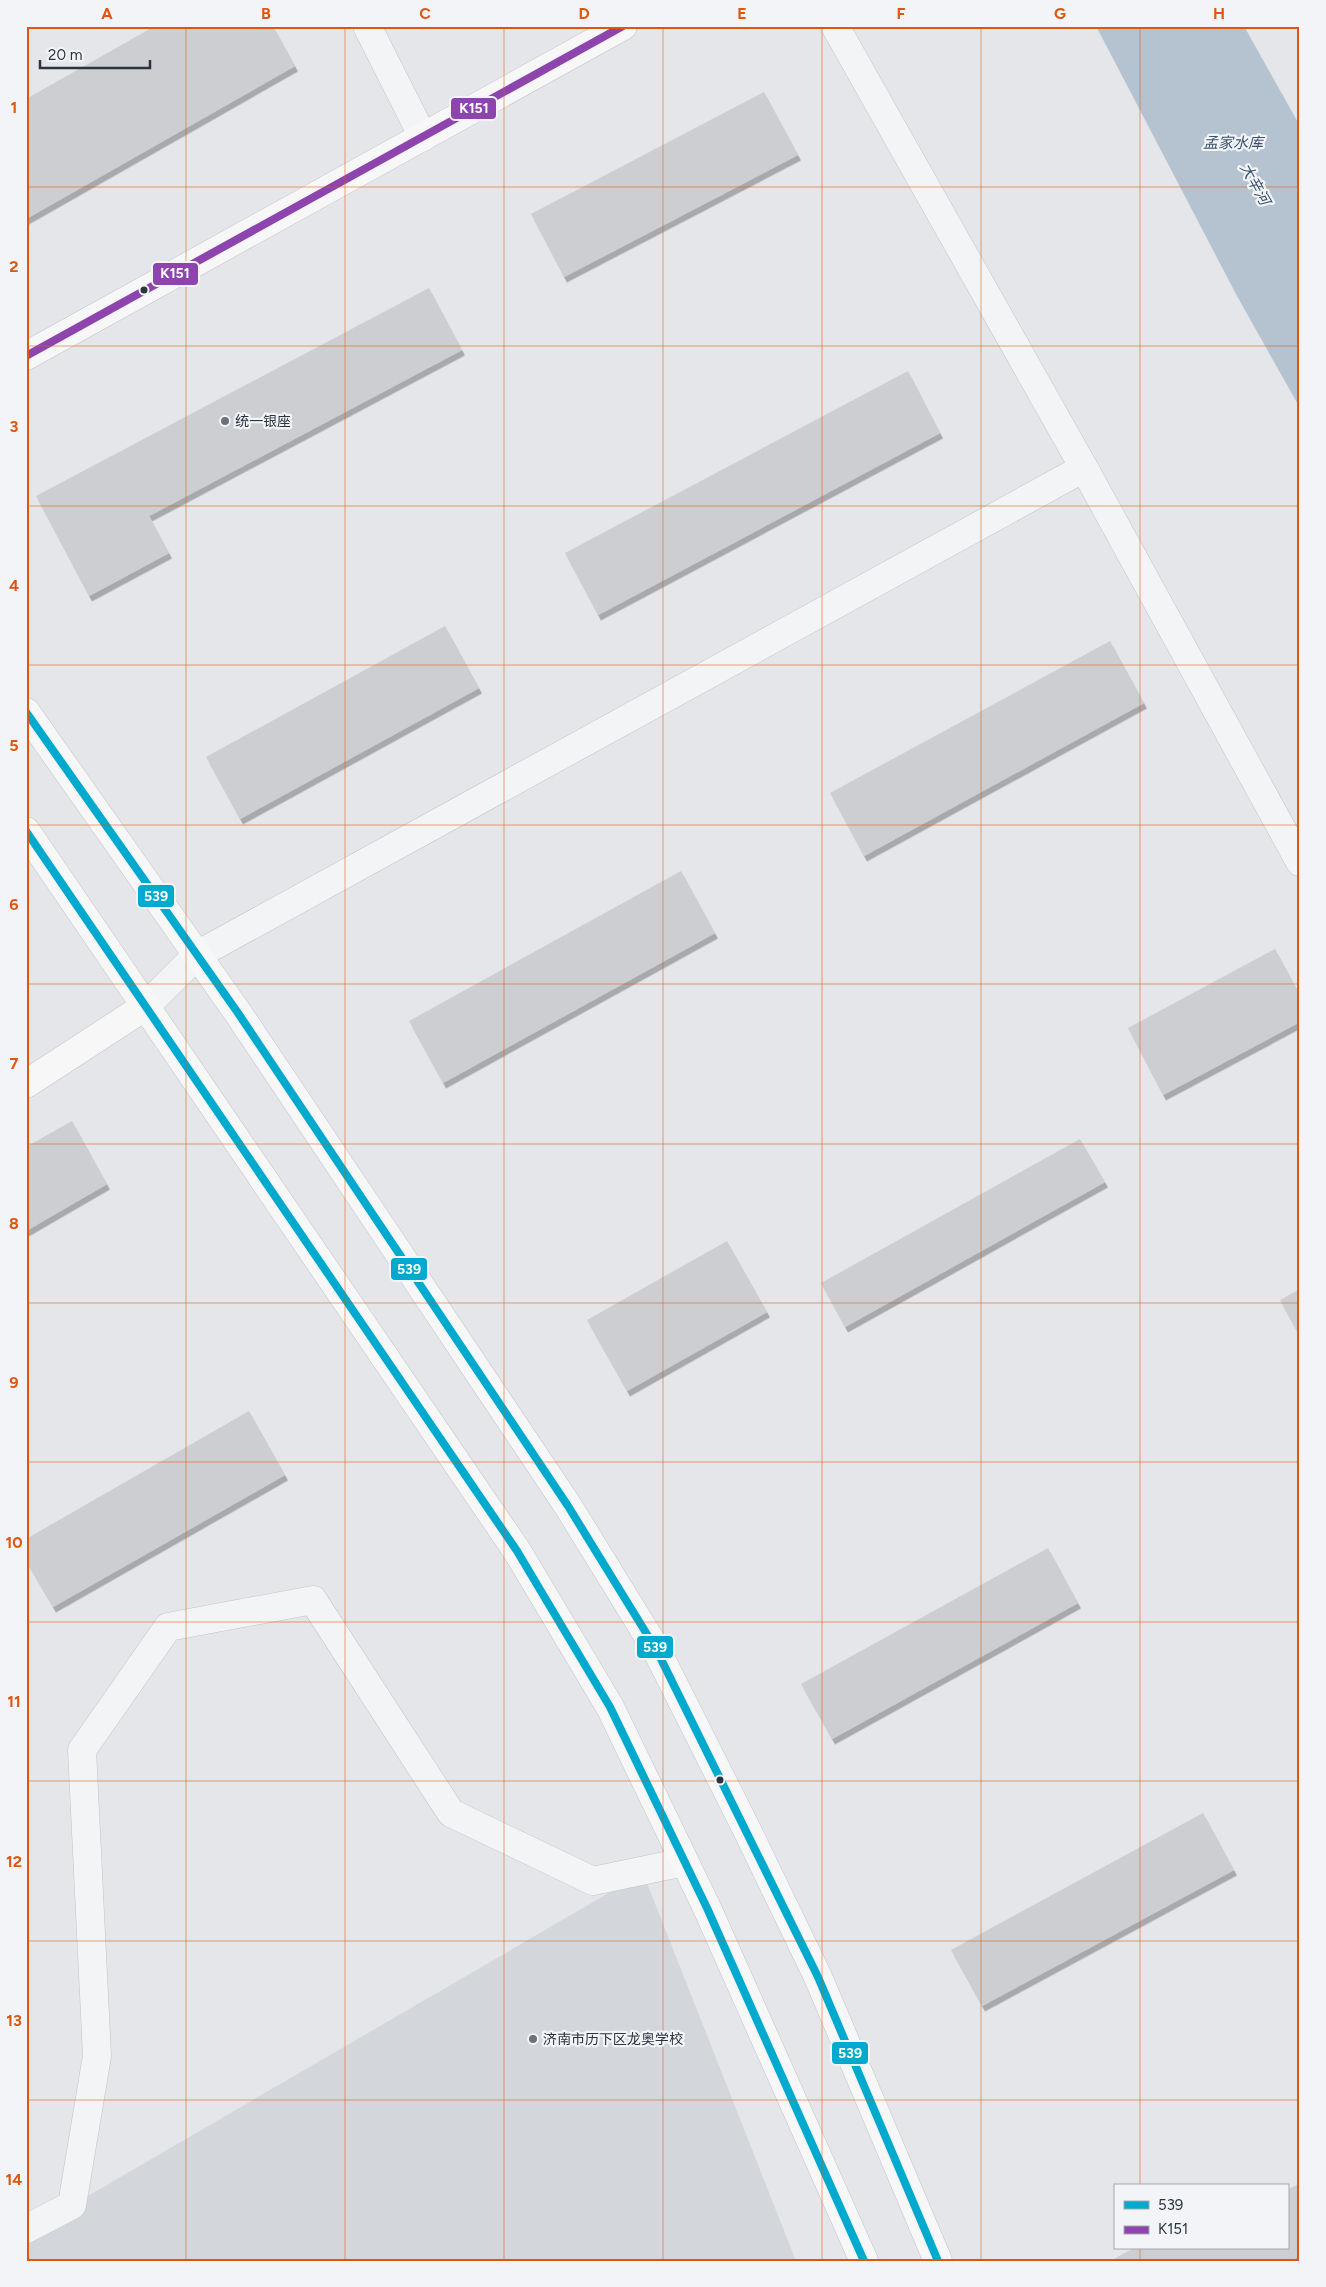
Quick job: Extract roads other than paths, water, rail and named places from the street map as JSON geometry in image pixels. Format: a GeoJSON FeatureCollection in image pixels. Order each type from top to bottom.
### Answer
{"type":"FeatureCollection","features":[{"type":"Feature","properties":{"kind":"main road"},"geometry":{"type":"LineString","coordinates":[[26,356],[623,26]]}},
{"type":"Feature","properties":{"kind":"main road"},"geometry":{"type":"LineString","coordinates":[[26,712],[238,1013],[568,1506],[656,1649],[818,1977],[938,2261]]}},
{"type":"Feature","properties":{"kind":"main road"},"geometry":{"type":"LineString","coordinates":[[26,831],[517,1551],[610,1708],[684,1862],[864,2261]]}},
{"type":"Feature","properties":{"kind":"main road"},"geometry":{"type":"LineString","coordinates":[[26,1084],[146,1006]]}},
{"type":"Feature","properties":{"kind":"street"},"geometry":{"type":"LineString","coordinates":[[367,26],[424,137]]}},
{"type":"Feature","properties":{"kind":"street"},"geometry":{"type":"LineString","coordinates":[[835,26],[1084,468],[1300,862]]}},
{"type":"Feature","properties":{"kind":"street"},"geometry":{"type":"LineString","coordinates":[[146,1006],[197,955],[1084,468]]}},
{"type":"Feature","properties":{"kind":"street"},"geometry":{"type":"LineString","coordinates":[[26,2229],[72,2205],[97,2056],[82,1750],[168,1627],[313,1600],[451,1813],[593,1881],[684,1862]]}},
{"type":"Feature","properties":{"kind":"water","name":"孟家水库"},"geometry":{"type":"Polygon","coordinates":[[[1096,26],[1244,26],[1300,126],[1300,408],[1237,296],[1096,26]]]}},
{"type":"Feature","properties":{"kind":"place","name":"统一银座"},"geometry":{"type":"Point","coordinates":[225,421]}},
{"type":"Feature","properties":{"kind":"place","name":"济南市历下区龙奥学校"},"geometry":{"type":"Point","coordinates":[533,2039]}},
{"type":"Feature","properties":{"kind":"water label","name":"大辛河"},"geometry":{"type":"Point","coordinates":[1255,184]}}]}
